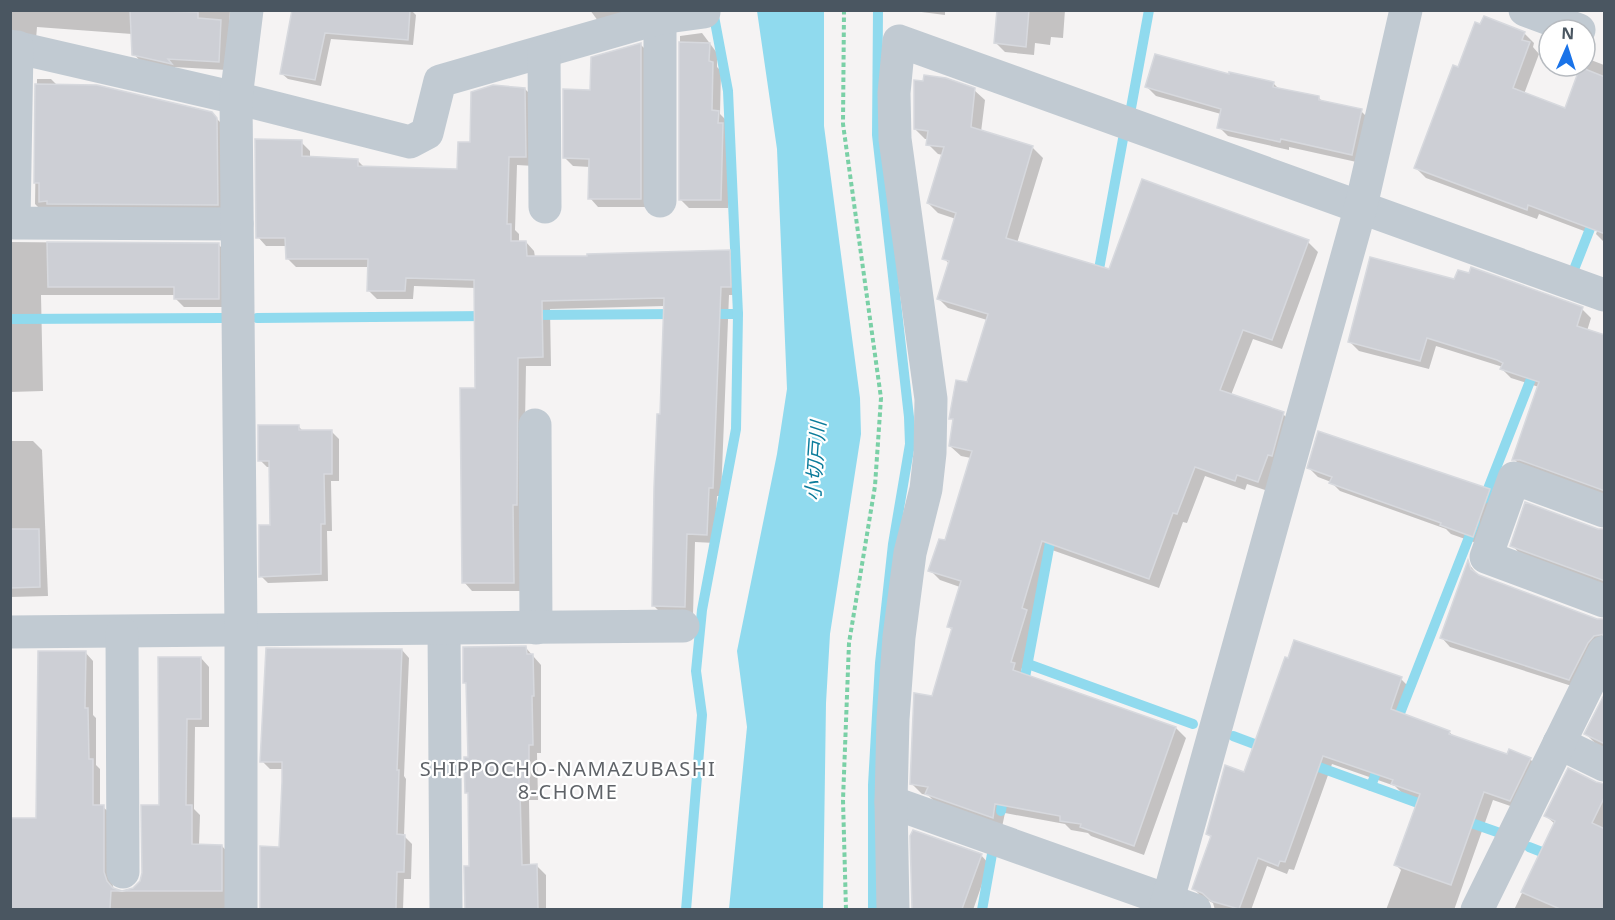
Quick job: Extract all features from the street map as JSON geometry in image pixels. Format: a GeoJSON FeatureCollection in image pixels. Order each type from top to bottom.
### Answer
{"type":"FeatureCollection","features":[{"type":"Feature","properties":{"kind":"street"},"geometry":{"type":"LineString","coordinates":[[241,909],[236,98],[247,10]]}},
{"type":"Feature","properties":{"kind":"street"},"geometry":{"type":"LineString","coordinates":[[891,802],[1176,906],[1361,206],[1406,10]]}},
{"type":"Feature","properties":{"kind":"street"},"geometry":{"type":"LineString","coordinates":[[1525,10],[1547,18]]}},
{"type":"Feature","properties":{"kind":"street"},"geometry":{"type":"LineString","coordinates":[[237,224],[14,223],[14,47],[236,98],[410,142],[427,133],[440,81],[660,18],[704,12]]}},
{"type":"Feature","properties":{"kind":"street"},"geometry":{"type":"LineString","coordinates":[[660,18],[660,201]]}},
{"type":"Feature","properties":{"kind":"street"},"geometry":{"type":"LineString","coordinates":[[892,909],[893,719],[899,638],[910,553],[926,489],[930,453],[931,399],[895,139],[894,93],[899,41],[1605,295]]}},
{"type":"Feature","properties":{"kind":"street"},"geometry":{"type":"LineString","coordinates":[[544,52],[545,207]]}},
{"type":"Feature","properties":{"kind":"street"},"geometry":{"type":"LineString","coordinates":[[535,424],[536,628]]}},
{"type":"Feature","properties":{"kind":"street"},"geometry":{"type":"LineString","coordinates":[[1605,511],[1514,478],[1486,557],[1605,601]]}},
{"type":"Feature","properties":{"kind":"street"},"geometry":{"type":"LineString","coordinates":[[10,632],[241,632],[683,626]]}},
{"type":"Feature","properties":{"kind":"street"},"geometry":{"type":"LineString","coordinates":[[444,629],[446,909]]}},
{"type":"Feature","properties":{"kind":"street"},"geometry":{"type":"LineString","coordinates":[[122,633],[123,873]]}},
{"type":"Feature","properties":{"kind":"street"},"geometry":{"type":"LineString","coordinates":[[1477,909],[1605,652]]}},
{"type":"Feature","properties":{"kind":"street"},"geometry":{"type":"LineString","coordinates":[[1559,743],[1605,765]]}},
{"type":"Feature","properties":{"kind":"path"},"geometry":{"type":"LineString","coordinates":[[844,10],[843,124],[881,398],[875,486],[849,643],[843,800],[846,909]]}},
{"type":"Feature","properties":{"kind":"water","name":"小切戸川"},"geometry":{"type":"Polygon","coordinates":[[[757,11],[824,11],[824,126],[860,398],[861,434],[830,634],[826,703],[823,909],[729,909],[747,727],[737,651],[777,454],[787,389],[777,149],[757,11]]]}},
{"type":"Feature","properties":{"kind":"building"},"geometry":{"type":"Polygon","coordinates":[[[130,10],[198,12],[198,18],[221,20],[219,62],[168,59],[172,64],[132,55],[130,10]]]}},
{"type":"Feature","properties":{"kind":"building"},"geometry":{"type":"Polygon","coordinates":[[[292,10],[410,10],[408,40],[325,33],[315,80],[280,74],[292,10]]]}},
{"type":"Feature","properties":{"kind":"building"},"geometry":{"type":"Polygon","coordinates":[[[997,10],[1029,10],[1026,47],[994,43],[997,10]]]}},
{"type":"Feature","properties":{"kind":"building"},"geometry":{"type":"Polygon","coordinates":[[[1484,16],[1525,32],[1522,40],[1530,42],[1513,88],[1565,108],[1576,78],[1597,78],[1597,74],[1605,77],[1605,234],[1528,205],[1527,210],[1414,168],[1453,65],[1458,67],[1475,22],[1480,24],[1484,16]]]}},
{"type":"Feature","properties":{"kind":"building"},"geometry":{"type":"Polygon","coordinates":[[[679,42],[710,43],[709,61],[713,62],[712,110],[719,111],[718,123],[723,123],[721,200],[679,200],[679,42]]]}},
{"type":"Feature","properties":{"kind":"building"},"geometry":{"type":"Polygon","coordinates":[[[641,43],[641,199],[588,199],[589,159],[563,158],[563,89],[590,90],[591,57],[641,43]]]}},
{"type":"Feature","properties":{"kind":"building"},"geometry":{"type":"Polygon","coordinates":[[[1155,54],[1229,74],[1229,72],[1274,82],[1273,87],[1319,96],[1319,100],[1362,109],[1352,155],[1217,128],[1221,109],[1145,87],[1155,54]]]}},
{"type":"Feature","properties":{"kind":"building"},"geometry":{"type":"Polygon","coordinates":[[[924,75],[946,78],[975,88],[971,127],[1033,146],[1006,238],[1109,269],[1142,179],[1309,240],[1272,340],[1243,330],[1220,390],[1284,412],[1272,456],[1268,455],[1258,482],[1237,475],[1235,481],[1195,467],[1177,514],[1173,513],[1149,579],[1042,541],[1022,608],[1027,610],[1011,662],[1015,663],[1013,670],[1176,727],[1134,846],[1080,827],[1081,824],[1060,821],[1060,816],[995,804],[993,818],[925,794],[928,787],[910,784],[914,693],[932,696],[952,628],[947,627],[961,581],[928,571],[939,539],[945,540],[972,451],[949,446],[953,419],[949,419],[956,380],[967,382],[988,314],[937,299],[949,261],[942,259],[956,213],[927,203],[944,147],[926,145],[928,131],[914,129],[914,80],[923,81],[924,75]]]}},
{"type":"Feature","properties":{"kind":"building"},"geometry":{"type":"Polygon","coordinates":[[[35,84],[97,85],[212,112],[217,118],[218,205],[47,204],[47,201],[39,202],[39,183],[34,183],[35,84]]]}},
{"type":"Feature","properties":{"kind":"building"},"geometry":{"type":"Polygon","coordinates":[[[493,85],[525,88],[526,157],[509,157],[507,224],[511,224],[511,241],[526,241],[527,256],[730,250],[731,287],[721,287],[713,488],[709,488],[707,535],[687,534],[685,607],[652,606],[654,488],[657,414],[660,414],[664,298],[542,301],[543,357],[518,358],[517,505],[513,505],[514,583],[462,583],[460,388],[475,388],[474,280],[406,278],[405,291],[367,291],[368,259],[286,259],[285,238],[256,238],[255,139],[302,140],[302,156],[358,159],[358,166],[457,169],[458,142],[470,142],[471,92],[493,85]]]}},
{"type":"Feature","properties":{"kind":"building"},"geometry":{"type":"Polygon","coordinates":[[[47,242],[219,243],[219,299],[174,299],[174,287],[48,287],[47,242]]]}},
{"type":"Feature","properties":{"kind":"building"},"geometry":{"type":"Polygon","coordinates":[[[1370,257],[1454,279],[1458,270],[1469,273],[1471,267],[1583,307],[1577,326],[1605,335],[1605,491],[1520,460],[1512,460],[1539,382],[1500,369],[1503,363],[1497,360],[1427,338],[1420,361],[1348,342],[1370,257]]]}},
{"type":"Feature","properties":{"kind":"building"},"geometry":{"type":"Polygon","coordinates":[[[258,425],[299,425],[299,430],[332,430],[332,474],[324,474],[325,524],[321,524],[321,574],[259,577],[259,525],[270,525],[269,461],[258,461],[258,425]]]}},
{"type":"Feature","properties":{"kind":"building"},"geometry":{"type":"Polygon","coordinates":[[[1318,431],[1490,489],[1473,537],[1440,525],[1441,523],[1329,483],[1332,477],[1307,468],[1318,431]]]}},
{"type":"Feature","properties":{"kind":"building"},"geometry":{"type":"Polygon","coordinates":[[[1525,502],[1598,529],[1605,529],[1605,581],[1510,546],[1525,502]]]}},
{"type":"Feature","properties":{"kind":"building"},"geometry":{"type":"Polygon","coordinates":[[[10,529],[39,529],[40,587],[10,588],[10,529]]]}},
{"type":"Feature","properties":{"kind":"building"},"geometry":{"type":"Polygon","coordinates":[[[1468,560],[1471,569],[1479,575],[1597,619],[1605,619],[1605,634],[1594,636],[1588,643],[1569,680],[1440,638],[1468,560]]]}},
{"type":"Feature","properties":{"kind":"building"},"geometry":{"type":"Polygon","coordinates":[[[1294,640],[1402,677],[1391,709],[1450,731],[1449,734],[1507,754],[1509,749],[1531,758],[1510,801],[1484,792],[1451,885],[1394,865],[1420,794],[1391,784],[1393,780],[1323,756],[1285,862],[1280,861],[1278,866],[1258,858],[1239,909],[1211,901],[1202,893],[1192,889],[1211,836],[1206,834],[1225,765],[1244,772],[1285,657],[1288,658],[1294,640]]]}},
{"type":"Feature","properties":{"kind":"building"},"geometry":{"type":"Polygon","coordinates":[[[526,646],[527,654],[533,654],[534,696],[532,696],[533,745],[529,745],[529,792],[520,792],[522,865],[537,864],[538,909],[465,909],[464,866],[469,866],[468,793],[465,793],[464,757],[468,757],[466,683],[463,683],[463,647],[526,646]]]}},
{"type":"Feature","properties":{"kind":"building"},"geometry":{"type":"Polygon","coordinates":[[[266,648],[402,649],[397,834],[405,835],[404,872],[397,872],[396,909],[260,909],[260,846],[279,847],[282,782],[282,762],[260,762],[266,648]]]}},
{"type":"Feature","properties":{"kind":"building"},"geometry":{"type":"Polygon","coordinates":[[[38,651],[86,651],[85,708],[88,708],[89,759],[93,759],[93,805],[104,805],[104,872],[107,881],[113,888],[122,891],[111,891],[110,909],[10,909],[10,818],[36,818],[38,651]]]}},
{"type":"Feature","properties":{"kind":"building"},"geometry":{"type":"Polygon","coordinates":[[[158,657],[201,657],[201,719],[187,719],[186,805],[192,805],[192,844],[222,845],[222,891],[122,891],[133,888],[140,881],[142,873],[141,805],[159,805],[158,657]]]}},
{"type":"Feature","properties":{"kind":"building"},"geometry":{"type":"Polygon","coordinates":[[[1605,693],[1605,744],[1584,734],[1605,693]]]}},
{"type":"Feature","properties":{"kind":"building"},"geometry":{"type":"Polygon","coordinates":[[[1568,768],[1605,784],[1605,796],[1592,823],[1605,829],[1605,909],[1560,909],[1521,892],[1555,821],[1544,816],[1568,768]]]}},
{"type":"Feature","properties":{"kind":"building"},"geometry":{"type":"Polygon","coordinates":[[[913,830],[982,854],[962,909],[912,909],[910,836],[913,830]]]}},
{"type":"Feature","properties":{"kind":"waterway"},"geometry":{"type":"LineString","coordinates":[[873,910],[873,785],[880,663],[893,544],[910,444],[909,417],[877,135],[878,10]]}},
{"type":"Feature","properties":{"kind":"waterway"},"geometry":{"type":"LineString","coordinates":[[1131,108],[1149,10]]}},
{"type":"Feature","properties":{"kind":"waterway"},"geometry":{"type":"LineString","coordinates":[[686,910],[702,715],[696,671],[702,610],[736,429],[738,314],[728,91],[713,11]]}},
{"type":"Feature","properties":{"kind":"waterway"},"geometry":{"type":"LineString","coordinates":[[1097,280],[1123,139]]}},
{"type":"Feature","properties":{"kind":"waterway"},"geometry":{"type":"LineString","coordinates":[[1575,267],[1595,216]]}},
{"type":"Feature","properties":{"kind":"waterway"},"geometry":{"type":"LineString","coordinates":[[530,315],[677,314]]}},
{"type":"Feature","properties":{"kind":"waterway"},"geometry":{"type":"LineString","coordinates":[[707,314],[738,314]]}},
{"type":"Feature","properties":{"kind":"waterway"},"geometry":{"type":"LineString","coordinates":[[257,318],[488,316]]}},
{"type":"Feature","properties":{"kind":"waterway"},"geometry":{"type":"LineString","coordinates":[[10,319],[222,318]]}},
{"type":"Feature","properties":{"kind":"waterway"},"geometry":{"type":"LineString","coordinates":[[1484,499],[1536,366]]}},
{"type":"Feature","properties":{"kind":"waterway"},"geometry":{"type":"LineString","coordinates":[[1395,726],[1475,522]]}},
{"type":"Feature","properties":{"kind":"waterway"},"geometry":{"type":"LineString","coordinates":[[1023,688],[1052,532]]}},
{"type":"Feature","properties":{"kind":"waterway"},"geometry":{"type":"LineString","coordinates":[[1028,664],[1193,724]]}},
{"type":"Feature","properties":{"kind":"waterway"},"geometry":{"type":"LineString","coordinates":[[1233,736],[1265,748]]}},
{"type":"Feature","properties":{"kind":"waterway"},"geometry":{"type":"LineString","coordinates":[[1305,762],[1429,807]]}},
{"type":"Feature","properties":{"kind":"waterway"},"geometry":{"type":"LineString","coordinates":[[1371,786],[1380,762]]}},
{"type":"Feature","properties":{"kind":"waterway"},"geometry":{"type":"LineString","coordinates":[[1001,811],[1004,791]]}},
{"type":"Feature","properties":{"kind":"waterway"},"geometry":{"type":"LineString","coordinates":[[1460,819],[1497,832]]}},
{"type":"Feature","properties":{"kind":"waterway"},"geometry":{"type":"LineString","coordinates":[[1529,847],[1552,856]]}},
{"type":"Feature","properties":{"kind":"waterway"},"geometry":{"type":"LineString","coordinates":[[982,910],[992,854]]}},
{"type":"Feature","properties":{"kind":"district","name":"SHIPPOCHO-NAMAZUBASHI 8-CHOME"},"geometry":{"type":"Point","coordinates":[568,780]}}]}
